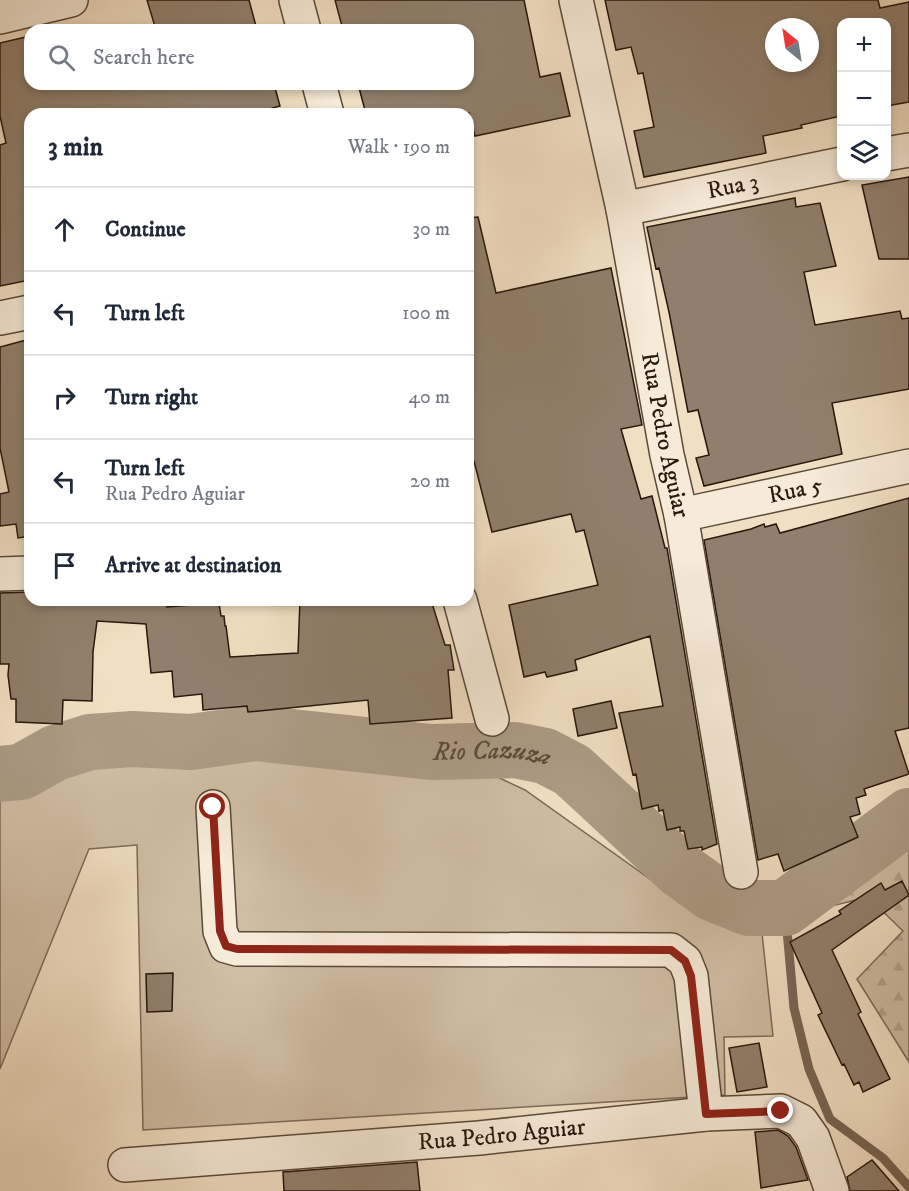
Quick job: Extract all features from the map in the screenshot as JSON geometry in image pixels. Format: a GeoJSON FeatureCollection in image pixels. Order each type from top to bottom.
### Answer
{"type":"FeatureCollection","features":[{"type":"Feature","properties":{"kind":"street"},"geometry":{"type":"LineString","coordinates":[[0,17],[71,0]]}},
{"type":"Feature","properties":{"kind":"street"},"geometry":{"type":"LineString","coordinates":[[296,0],[302,24]]}},
{"type":"Feature","properties":{"kind":"street","name":"Rua Pedro Aguiar"},"geometry":{"type":"LineString","coordinates":[[576,0],[624,209],[667,455],[681,515],[741,872]]}},
{"type":"Feature","properties":{"kind":"street"},"geometry":{"type":"LineString","coordinates":[[321,90],[325,108]]}},
{"type":"Feature","properties":{"kind":"street"},"geometry":{"type":"LineString","coordinates":[[891,153],[909,150]]}},
{"type":"Feature","properties":{"kind":"street","name":"Rua 3"},"geometry":{"type":"LineString","coordinates":[[624,209],[837,165]]}},
{"type":"Feature","properties":{"kind":"street"},"geometry":{"type":"LineString","coordinates":[[0,318],[24,313]]}},
{"type":"Feature","properties":{"kind":"street","name":"Rua 5"},"geometry":{"type":"LineString","coordinates":[[681,515],[909,466]]}},
{"type":"Feature","properties":{"kind":"street"},"geometry":{"type":"LineString","coordinates":[[0,574],[24,573]]}},
{"type":"Feature","properties":{"kind":"street"},"geometry":{"type":"LineString","coordinates":[[462,606],[492,718]]}},
{"type":"Feature","properties":{"kind":"street"},"geometry":{"type":"LineString","coordinates":[[213,807],[220,931],[226,946],[237,949],[671,950],[685,961],[691,976],[706,1114]]}},
{"type":"Feature","properties":{"kind":"street","name":"Rua Pedro Aguiar"},"geometry":{"type":"LineString","coordinates":[[125,1165],[479,1138],[706,1114],[781,1111],[801,1121],[813,1138],[832,1191]]}},
{"type":"Feature","properties":{"kind":"green space"},"geometry":{"type":"Polygon","coordinates":[[[298,753],[474,766],[525,790],[667,891],[761,924],[773,1036],[724,1037],[725,1095],[143,1130],[137,845],[89,849],[0,1069],[0,782],[52,770],[298,753]]]}},
{"type":"Feature","properties":{"kind":"green space"},"geometry":{"type":"Polygon","coordinates":[[[909,842],[909,1062],[857,979],[903,931],[868,897],[811,911],[909,842]]]}},
{"type":"Feature","properties":{"kind":"building"},"geometry":{"type":"Polygon","coordinates":[[[147,0],[249,0],[255,24],[154,24],[147,0]]]}},
{"type":"Feature","properties":{"kind":"building"},"geometry":{"type":"Polygon","coordinates":[[[335,0],[524,0],[540,77],[560,73],[570,116],[475,136],[474,108],[364,108],[360,90],[474,90],[474,24],[341,24],[335,0]]]}},
{"type":"Feature","properties":{"kind":"building"},"geometry":{"type":"Polygon","coordinates":[[[605,0],[878,0],[880,8],[909,2],[909,102],[891,105],[891,18],[837,18],[837,117],[801,125],[802,128],[763,136],[766,153],[644,177],[634,131],[654,127],[643,73],[638,74],[631,47],[616,50],[605,0]]]}},
{"type":"Feature","properties":{"kind":"building"},"geometry":{"type":"Polygon","coordinates":[[[24,37],[24,90],[276,90],[280,106],[273,108],[24,108],[24,281],[0,286],[0,145],[6,143],[0,116],[0,43],[24,37]]]}},
{"type":"Feature","properties":{"kind":"building"},"geometry":{"type":"Polygon","coordinates":[[[909,177],[909,259],[879,259],[862,185],[909,177]]]}},
{"type":"Feature","properties":{"kind":"building"},"geometry":{"type":"Polygon","coordinates":[[[795,198],[796,207],[820,203],[836,266],[804,272],[815,325],[900,311],[902,319],[909,318],[909,389],[832,403],[842,454],[704,486],[696,458],[709,455],[698,410],[688,412],[669,312],[659,268],[656,269],[647,227],[795,198]]]}},
{"type":"Feature","properties":{"kind":"building"},"geometry":{"type":"Polygon","coordinates":[[[474,217],[478,217],[496,293],[611,268],[642,425],[621,429],[641,499],[652,496],[665,548],[667,548],[717,844],[702,850],[702,847],[688,849],[684,831],[680,831],[680,827],[667,830],[663,810],[659,811],[658,805],[642,809],[636,774],[633,775],[619,713],[663,706],[650,636],[575,660],[577,670],[547,677],[545,672],[524,677],[509,605],[598,585],[584,530],[576,532],[571,514],[492,532],[474,461],[474,217]]]}},
{"type":"Feature","properties":{"kind":"building"},"geometry":{"type":"Polygon","coordinates":[[[24,341],[24,537],[18,538],[16,524],[0,526],[0,494],[9,492],[0,448],[0,347],[24,341]]]}},
{"type":"Feature","properties":{"kind":"building"},"geometry":{"type":"Polygon","coordinates":[[[909,498],[909,728],[895,731],[909,774],[864,789],[866,795],[856,798],[860,814],[850,817],[858,837],[784,871],[778,854],[758,860],[704,540],[764,524],[765,527],[776,524],[780,533],[909,498]]]}},
{"type":"Feature","properties":{"kind":"building"},"geometry":{"type":"Polygon","coordinates":[[[24,592],[24,606],[219,606],[221,616],[224,616],[230,657],[298,653],[300,606],[433,606],[445,645],[450,645],[454,670],[448,670],[452,718],[370,724],[368,700],[248,712],[247,706],[203,710],[202,694],[174,697],[172,671],[151,673],[146,624],[97,621],[93,652],[92,701],[63,700],[62,724],[16,722],[16,699],[11,699],[9,664],[0,664],[0,593],[24,592]]]}},
{"type":"Feature","properties":{"kind":"building"},"geometry":{"type":"Polygon","coordinates":[[[611,701],[617,728],[578,736],[573,709],[611,701]]]}},
{"type":"Feature","properties":{"kind":"building"},"geometry":{"type":"Polygon","coordinates":[[[902,881],[909,895],[832,950],[861,1012],[858,1014],[890,1079],[863,1092],[859,1082],[854,1085],[844,1064],[842,1065],[818,1015],[822,1013],[790,942],[841,914],[839,911],[881,883],[885,890],[902,881]]]}},
{"type":"Feature","properties":{"kind":"building"},"geometry":{"type":"Polygon","coordinates":[[[173,973],[172,1011],[147,1012],[146,974],[173,973]]]}},
{"type":"Feature","properties":{"kind":"building"},"geometry":{"type":"Polygon","coordinates":[[[759,1043],[767,1087],[737,1092],[729,1048],[759,1043]]]}},
{"type":"Feature","properties":{"kind":"building"},"geometry":{"type":"Polygon","coordinates":[[[778,1130],[788,1136],[796,1147],[808,1180],[761,1188],[755,1132],[778,1130]]]}},
{"type":"Feature","properties":{"kind":"building"},"geometry":{"type":"Polygon","coordinates":[[[872,1160],[899,1191],[850,1191],[847,1177],[872,1160]]]}},
{"type":"Feature","properties":{"kind":"building"},"geometry":{"type":"Polygon","coordinates":[[[417,1162],[420,1191],[284,1191],[283,1172],[417,1162]]]}},
{"type":"Feature","properties":{"kind":"waterway","name":"Rio Cazuza"},"geometry":{"type":"LineString","coordinates":[[0,774],[21,772],[55,753],[90,742],[133,739],[191,742],[255,733],[431,752],[515,750],[545,756],[572,770],[679,869],[712,893],[749,908],[785,908],[909,816]]}},
{"type":"Feature","properties":{"kind":"waterway"},"geometry":{"type":"LineString","coordinates":[[785,908],[794,1008],[809,1069],[830,1119],[883,1158],[909,1187]]}},
{"type":"Feature","properties":{"kind":"route"},"geometry":{"type":"LineString","coordinates":[[213,807],[220,931],[226,946],[237,949],[671,950],[685,961],[691,976],[706,1114],[781,1111]]}}]}
